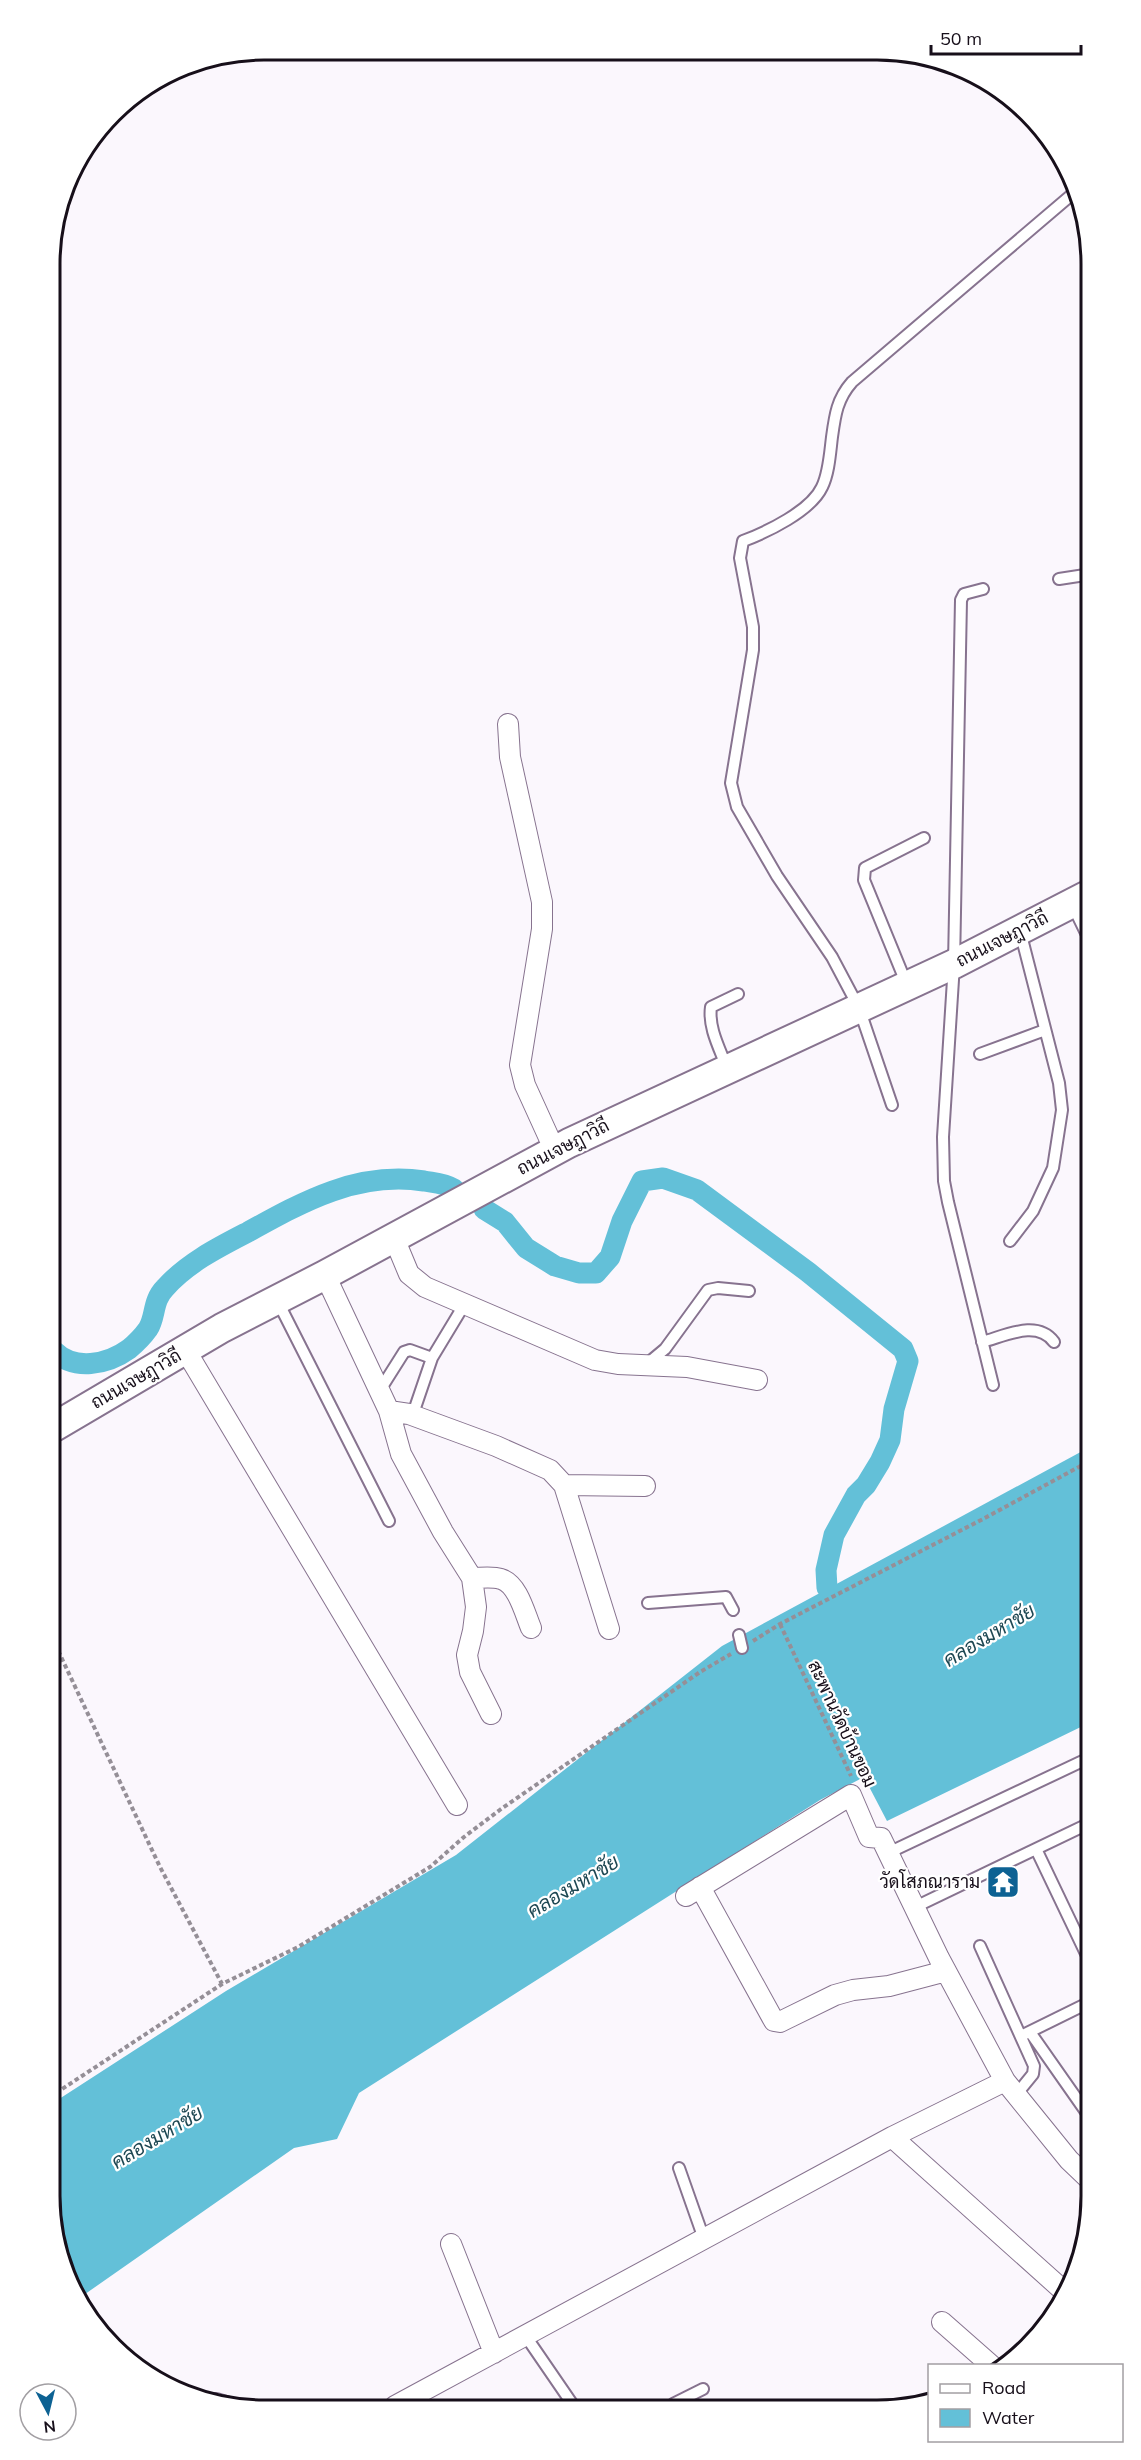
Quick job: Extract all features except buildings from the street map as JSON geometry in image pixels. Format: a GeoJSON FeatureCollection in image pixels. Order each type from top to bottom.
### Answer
{"type":"FeatureCollection","features":[{"type":"Feature","properties":{"kind":"street"},"geometry":{"type":"LineString","coordinates":[[508,724],[510,758],[542,902],[542,929],[520,1065],[525,1085],[555,1151]]}},
{"type":"Feature","properties":{"kind":"street","name":"ถนนเจษฎาวิถี"},"geometry":{"type":"LineString","coordinates":[[60,1424],[222,1328],[326,1275],[555,1151],[954,964],[1079,900]]}},
{"type":"Feature","properties":{"kind":"street"},"geometry":{"type":"LineString","coordinates":[[393,1238],[409,1274],[425,1287],[595,1360],[618,1364],[687,1367],[757,1380]]}},
{"type":"Feature","properties":{"kind":"street"},"geometry":{"type":"LineString","coordinates":[[326,1275],[389,1411],[401,1454],[443,1533],[472,1578],[476,1607],[467,1655],[470,1672],[491,1714]]}},
{"type":"Feature","properties":{"kind":"street"},"geometry":{"type":"LineString","coordinates":[[186,1351],[457,1805]]}},
{"type":"Feature","properties":{"kind":"street"},"geometry":{"type":"LineString","coordinates":[[389,1411],[409,1414],[496,1446],[550,1470],[564,1485],[609,1629]]}},
{"type":"Feature","properties":{"kind":"street"},"geometry":{"type":"LineString","coordinates":[[564,1485],[645,1486]]}},
{"type":"Feature","properties":{"kind":"street"},"geometry":{"type":"LineString","coordinates":[[472,1578],[499,1578],[507,1581],[515,1592],[531,1628]]}},
{"type":"Feature","properties":{"kind":"street"},"geometry":{"type":"LineString","coordinates":[[946,1971],[890,1986],[853,1990],[835,1995],[780,2022],[774,2021],[693,1892],[848,1795],[852,1797],[869,1837],[881,1838],[946,1971],[1010,2088],[1081,2171]]}},
{"type":"Feature","properties":{"kind":"street"},"geometry":{"type":"LineString","coordinates":[[407,2400],[892,2137],[1010,2088]]}},
{"type":"Feature","properties":{"kind":"street"},"geometry":{"type":"LineString","coordinates":[[892,2137],[1059,2287]]}},
{"type":"Feature","properties":{"kind":"street"},"geometry":{"type":"LineString","coordinates":[[451,2244],[494,2353]]}},
{"type":"Feature","properties":{"kind":"street"},"geometry":{"type":"LineString","coordinates":[[942,2322],[990,2364]]}},
{"type":"Feature","properties":{"kind":"lane"},"geometry":{"type":"LineString","coordinates":[[892,1105],[859,1008],[831,957],[777,876],[737,807],[731,783],[753,650],[753,627],[740,558],[743,541],[759,535],[813,502],[823,486],[836,409],[841,395],[852,382],[1069,197]]}},
{"type":"Feature","properties":{"kind":"lane"},"geometry":{"type":"LineString","coordinates":[[1059,579],[1081,576]]}},
{"type":"Feature","properties":{"kind":"lane"},"geometry":{"type":"LineString","coordinates":[[983,590],[964,594],[961,600],[954,964],[944,1102],[944,1182],[993,1385]]}},
{"type":"Feature","properties":{"kind":"lane"},"geometry":{"type":"LineString","coordinates":[[907,986],[864,880],[865,868],[924,838]]}},
{"type":"Feature","properties":{"kind":"lane"},"geometry":{"type":"LineString","coordinates":[[1010,1241],[1034,1211],[1053,1168],[1062,1110],[1059,1083],[1020,930]]}},
{"type":"Feature","properties":{"kind":"lane"},"geometry":{"type":"LineString","coordinates":[[728,1068],[711,1026],[711,1007],[738,994]]}},
{"type":"Feature","properties":{"kind":"lane"},"geometry":{"type":"LineString","coordinates":[[980,1054],[1045,1030]]}},
{"type":"Feature","properties":{"kind":"lane"},"geometry":{"type":"LineString","coordinates":[[647,1364],[665,1349],[708,1290],[718,1288],[749,1291]]}},
{"type":"Feature","properties":{"kind":"lane"},"geometry":{"type":"LineString","coordinates":[[277,1300],[390,1521]]}},
{"type":"Feature","properties":{"kind":"lane"},"geometry":{"type":"LineString","coordinates":[[416,1405],[432,1358],[464,1305]]}},
{"type":"Feature","properties":{"kind":"lane"},"geometry":{"type":"LineString","coordinates":[[982,1342],[1028,1329],[1041,1331],[1053,1342]]}},
{"type":"Feature","properties":{"kind":"lane"},"geometry":{"type":"LineString","coordinates":[[380,1390],[404,1352],[410,1350],[432,1358]]}},
{"type":"Feature","properties":{"kind":"lane"},"geometry":{"type":"LineString","coordinates":[[648,1603],[726,1597],[733,1611]]}},
{"type":"Feature","properties":{"kind":"lane"},"geometry":{"type":"LineString","coordinates":[[739,1635],[742,1648]]}},
{"type":"Feature","properties":{"kind":"lane"},"geometry":{"type":"LineString","coordinates":[[888,1853],[1081,1762]]}},
{"type":"Feature","properties":{"kind":"lane"},"geometry":{"type":"LineString","coordinates":[[914,1908],[1081,1828]]}},
{"type":"Feature","properties":{"kind":"lane"},"geometry":{"type":"LineString","coordinates":[[1036,1849],[1081,1943]]}},
{"type":"Feature","properties":{"kind":"lane"},"geometry":{"type":"LineString","coordinates":[[980,1946],[1025,2034],[1081,2106]]}},
{"type":"Feature","properties":{"kind":"lane"},"geometry":{"type":"LineString","coordinates":[[1025,2034],[1081,2006]]}},
{"type":"Feature","properties":{"kind":"lane"},"geometry":{"type":"LineString","coordinates":[[1010,2088],[1033,2074],[1034,2066],[1025,2034]]}},
{"type":"Feature","properties":{"kind":"lane"},"geometry":{"type":"LineString","coordinates":[[679,2168],[704,2239]]}},
{"type":"Feature","properties":{"kind":"lane"},"geometry":{"type":"LineString","coordinates":[[525,2335],[570,2400]]}},
{"type":"Feature","properties":{"kind":"lane"},"geometry":{"type":"LineString","coordinates":[[682,2400],[703,2389]]}},
{"type":"Feature","properties":{"kind":"path"},"geometry":{"type":"LineString","coordinates":[[60,2090],[222,1984],[298,1947],[430,1867],[501,1809],[700,1672],[780,1624],[983,1520],[1081,1465]]}},
{"type":"Feature","properties":{"kind":"path","name":"สะพานวัดบ้านขอม"},"geometry":{"type":"LineString","coordinates":[[780,1624],[854,1782]]}},
{"type":"Feature","properties":{"kind":"path"},"geometry":{"type":"LineString","coordinates":[[60,1655],[145,1836],[222,1984]]}},
{"type":"Feature","properties":{"kind":"water","name":"คลองมหาชัย"},"geometry":{"type":"Polygon","coordinates":[[[1081,1452],[1081,1727],[887,1821],[864,1777],[820,1800],[359,2093],[337,2139],[294,2148],[85,2294],[67,2249],[62,2222],[60,2098],[226,1991],[456,1855],[722,1646],[1081,1452]]]}},
{"type":"Feature","properties":{"kind":"waterway"},"geometry":{"type":"LineString","coordinates":[[484,1209],[505,1222],[526,1248],[555,1266],[579,1273],[596,1273],[610,1257],[622,1221],[642,1181],[663,1178],[697,1190],[808,1272],[903,1349],[908,1361],[894,1409],[890,1440],[880,1462],[866,1485],[856,1495],[834,1535],[826,1570],[827,1588]]}},
{"type":"Feature","properties":{"kind":"waterway"},"geometry":{"type":"LineString","coordinates":[[60,1356],[71,1361],[91,1363],[111,1359],[129,1349],[148,1329],[161,1293],[193,1263],[290,1210],[332,1191],[377,1180],[400,1179],[443,1184],[454,1189]]}},
{"type":"Feature","properties":{"kind":"place","name":"วัดโสภณาราม"},"geometry":{"type":"Point","coordinates":[1003,1882]}}]}
